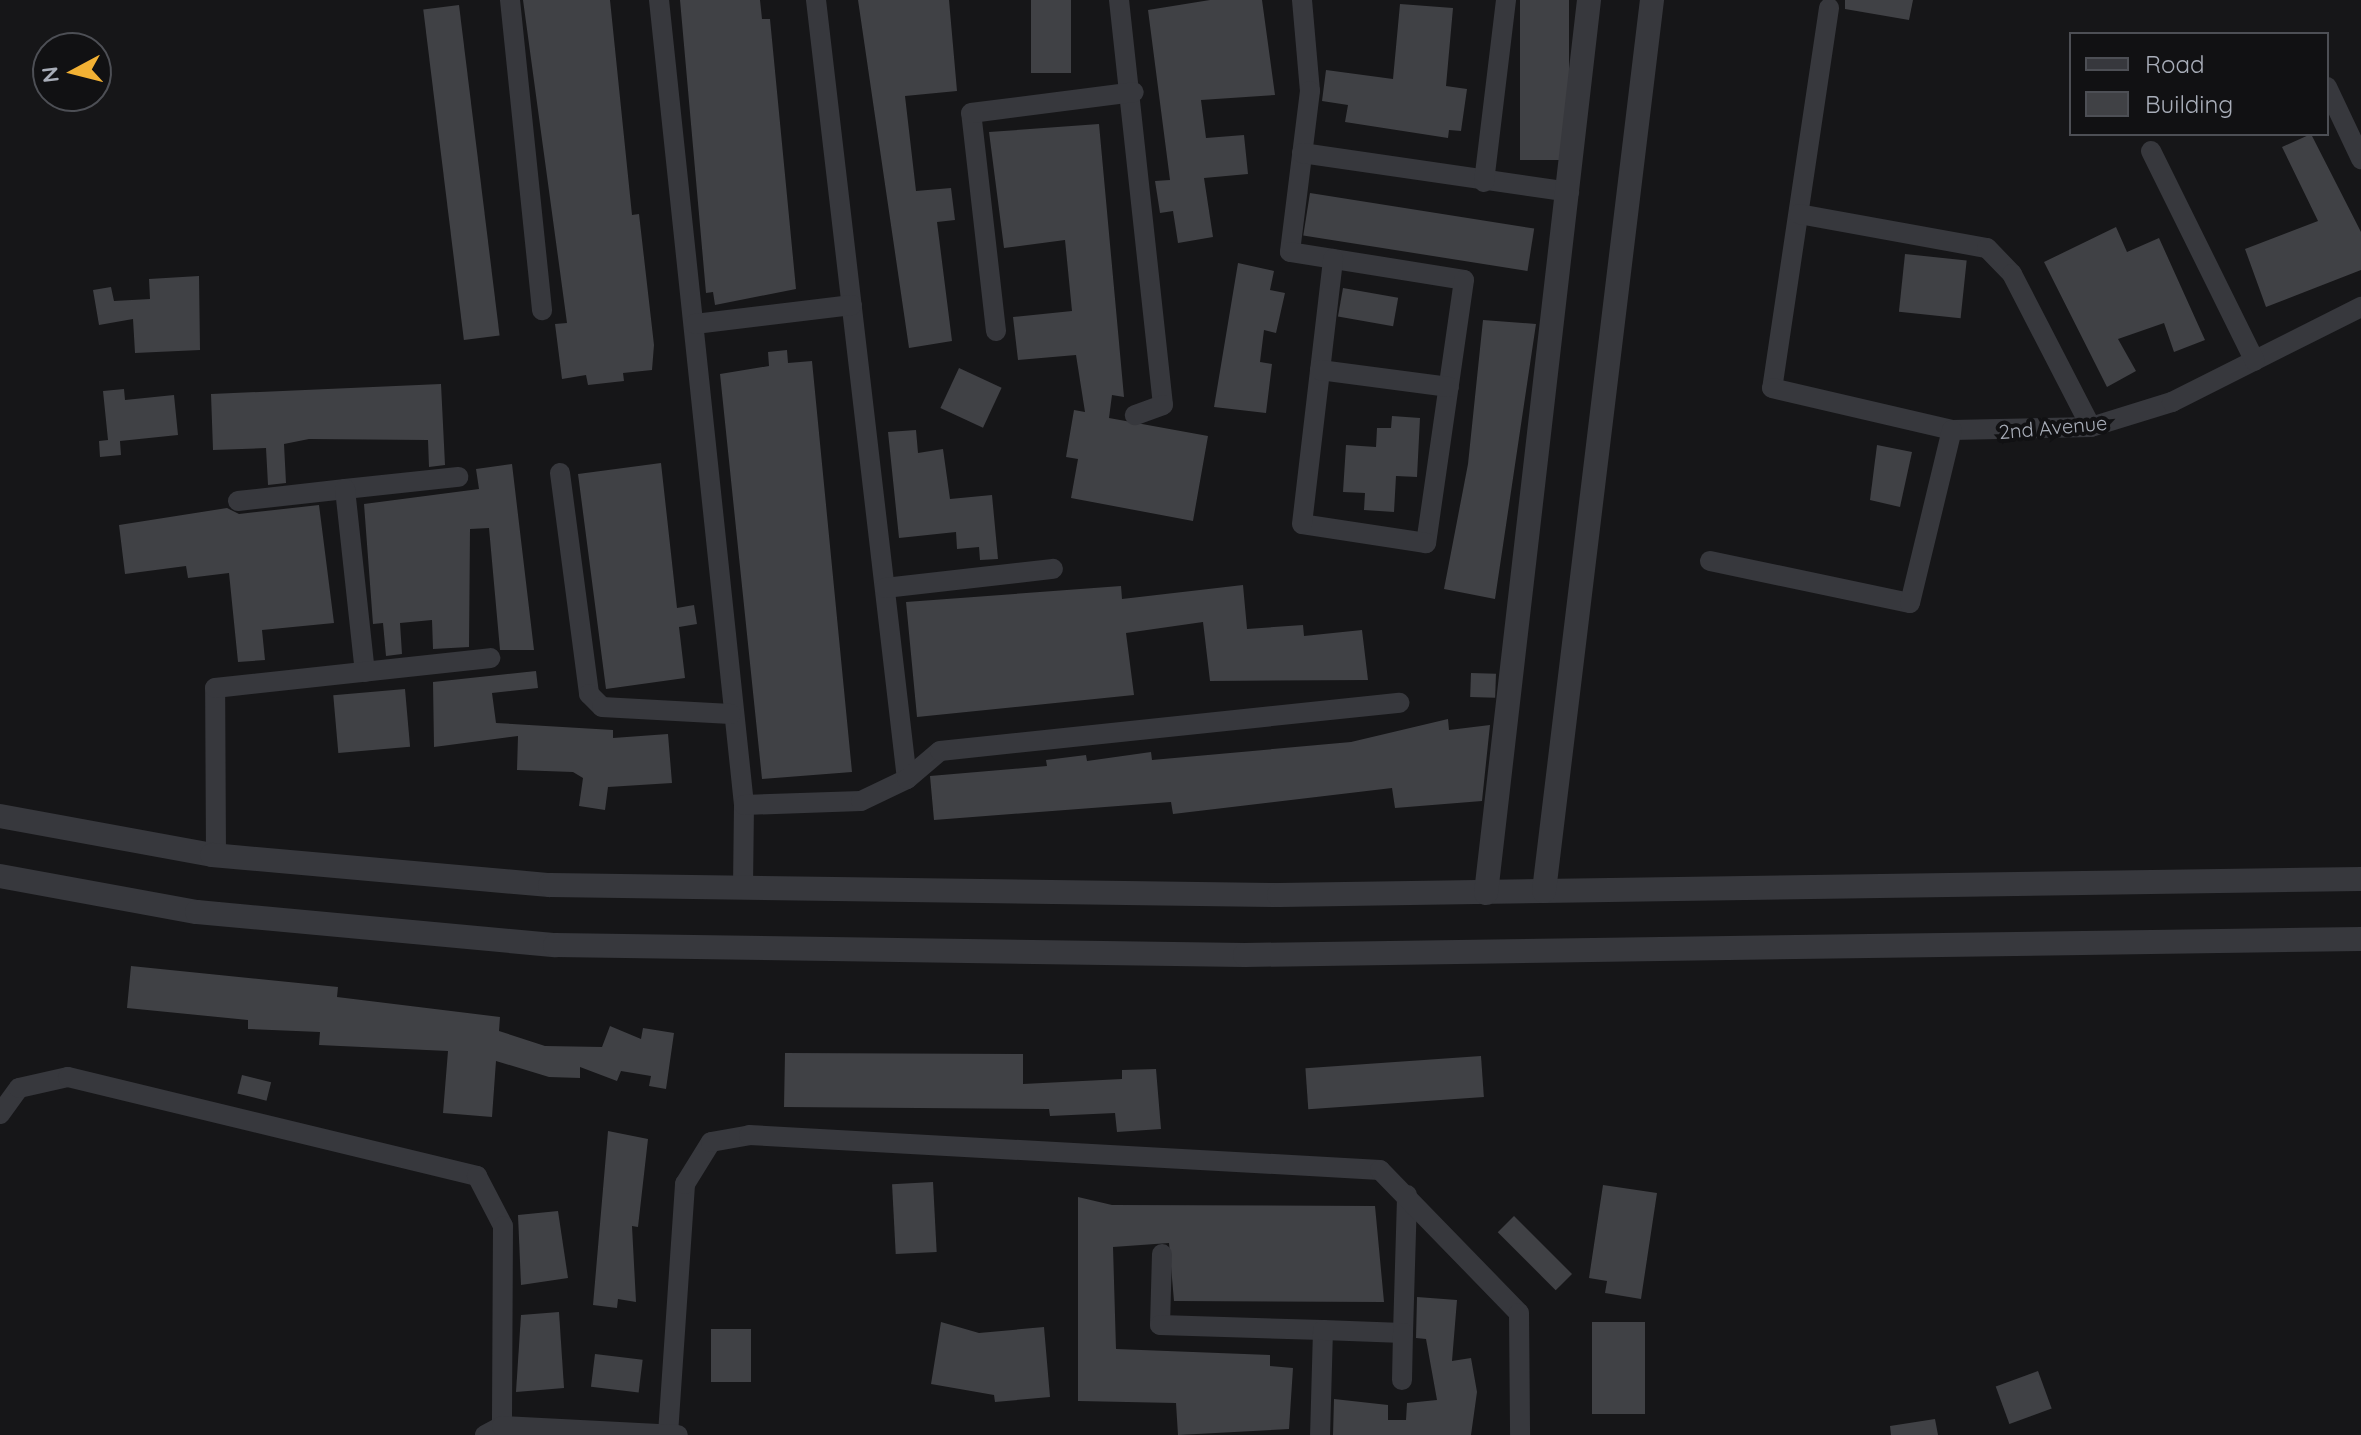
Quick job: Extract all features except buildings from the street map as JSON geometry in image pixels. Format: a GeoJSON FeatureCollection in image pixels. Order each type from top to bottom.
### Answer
{"type":"FeatureCollection","features":[{"type":"Feature","properties":{"kind":"street"},"geometry":{"type":"LineString","coordinates":[[510,0],[542,310]]}},
{"type":"Feature","properties":{"kind":"street"},"geometry":{"type":"LineString","coordinates":[[659,0],[695,324],[731,714],[744,805],[743,885]]}},
{"type":"Feature","properties":{"kind":"street"},"geometry":{"type":"LineString","coordinates":[[816,0],[907,779]]}},
{"type":"Feature","properties":{"kind":"street"},"geometry":{"type":"LineString","coordinates":[[1119,0],[1134,92],[1163,405],[1135,415]]}},
{"type":"Feature","properties":{"kind":"street"},"geometry":{"type":"LineString","coordinates":[[1302,0],[1310,91],[1290,252],[1464,280],[1426,543],[1302,524],[1333,259]]}},
{"type":"Feature","properties":{"kind":"street"},"geometry":{"type":"LineString","coordinates":[[1484,182],[1506,0]]}},
{"type":"Feature","properties":{"kind":"street"},"geometry":{"type":"LineString","coordinates":[[1486,893],[1589,0]]}},
{"type":"Feature","properties":{"kind":"street"},"geometry":{"type":"LineString","coordinates":[[1544,891],[1652,0]]}},
{"type":"Feature","properties":{"kind":"street"},"geometry":{"type":"LineString","coordinates":[[1829,8],[1799,214],[1968,241],[2001,258],[2091,427]]}},
{"type":"Feature","properties":{"kind":"street"},"geometry":{"type":"LineString","coordinates":[[2329,91],[2361,159]]}},
{"type":"Feature","properties":{"kind":"street"},"geometry":{"type":"LineString","coordinates":[[996,331],[971,113],[1134,92]]}},
{"type":"Feature","properties":{"kind":"street"},"geometry":{"type":"LineString","coordinates":[[2151,151],[2255,361]]}},
{"type":"Feature","properties":{"kind":"street"},"geometry":{"type":"LineString","coordinates":[[1302,153],[1569,192]]}},
{"type":"Feature","properties":{"kind":"street","name":"2nd Avenue"},"geometry":{"type":"LineString","coordinates":[[1799,214],[1772,388],[1952,430],[2091,427],[2172,402],[2361,307]]}},
{"type":"Feature","properties":{"kind":"street"},"geometry":{"type":"LineString","coordinates":[[695,324],[852,305]]}},
{"type":"Feature","properties":{"kind":"street"},"geometry":{"type":"LineString","coordinates":[[1320,370],[1449,387]]}},
{"type":"Feature","properties":{"kind":"street"},"geometry":{"type":"LineString","coordinates":[[1710,561],[1910,603],[1952,430]]}},
{"type":"Feature","properties":{"kind":"street"},"geometry":{"type":"LineString","coordinates":[[560,473],[589,694],[602,707],[731,714]]}},
{"type":"Feature","properties":{"kind":"street"},"geometry":{"type":"LineString","coordinates":[[238,501],[458,477]]}},
{"type":"Feature","properties":{"kind":"street"},"geometry":{"type":"LineString","coordinates":[[345,489],[365,672]]}},
{"type":"Feature","properties":{"kind":"street"},"geometry":{"type":"LineString","coordinates":[[885,588],[1053,569]]}},
{"type":"Feature","properties":{"kind":"street"},"geometry":{"type":"LineString","coordinates":[[216,855],[215,688],[490,658]]}},
{"type":"Feature","properties":{"kind":"street"},"geometry":{"type":"LineString","coordinates":[[744,805],[861,801],[907,779],[940,751],[1399,703]]}},
{"type":"Feature","properties":{"kind":"street"},"geometry":{"type":"LineString","coordinates":[[0,816],[216,855],[550,885],[1486,893],[2361,879]]}},
{"type":"Feature","properties":{"kind":"street"},"geometry":{"type":"LineString","coordinates":[[0,876],[197,912],[555,945],[1245,955],[2361,939]]}},
{"type":"Feature","properties":{"kind":"street"},"geometry":{"type":"LineString","coordinates":[[0,1114],[19,1088],[68,1077],[477,1176],[495,1198],[503,1226],[493,1430],[678,1435]]}},
{"type":"Feature","properties":{"kind":"street"},"geometry":{"type":"LineString","coordinates":[[668,1434],[685,1184],[711,1142],[749,1135],[1368,1168],[1407,1195],[1519,1313],[1520,1435]]}},
{"type":"Feature","properties":{"kind":"street"},"geometry":{"type":"LineString","coordinates":[[1402,1380],[1407,1195]]}},
{"type":"Feature","properties":{"kind":"street"},"geometry":{"type":"LineString","coordinates":[[1162,1254],[1160,1325],[1403,1333]]}},
{"type":"Feature","properties":{"kind":"street"},"geometry":{"type":"LineString","coordinates":[[1320,1435],[1323,1330]]}}]}
